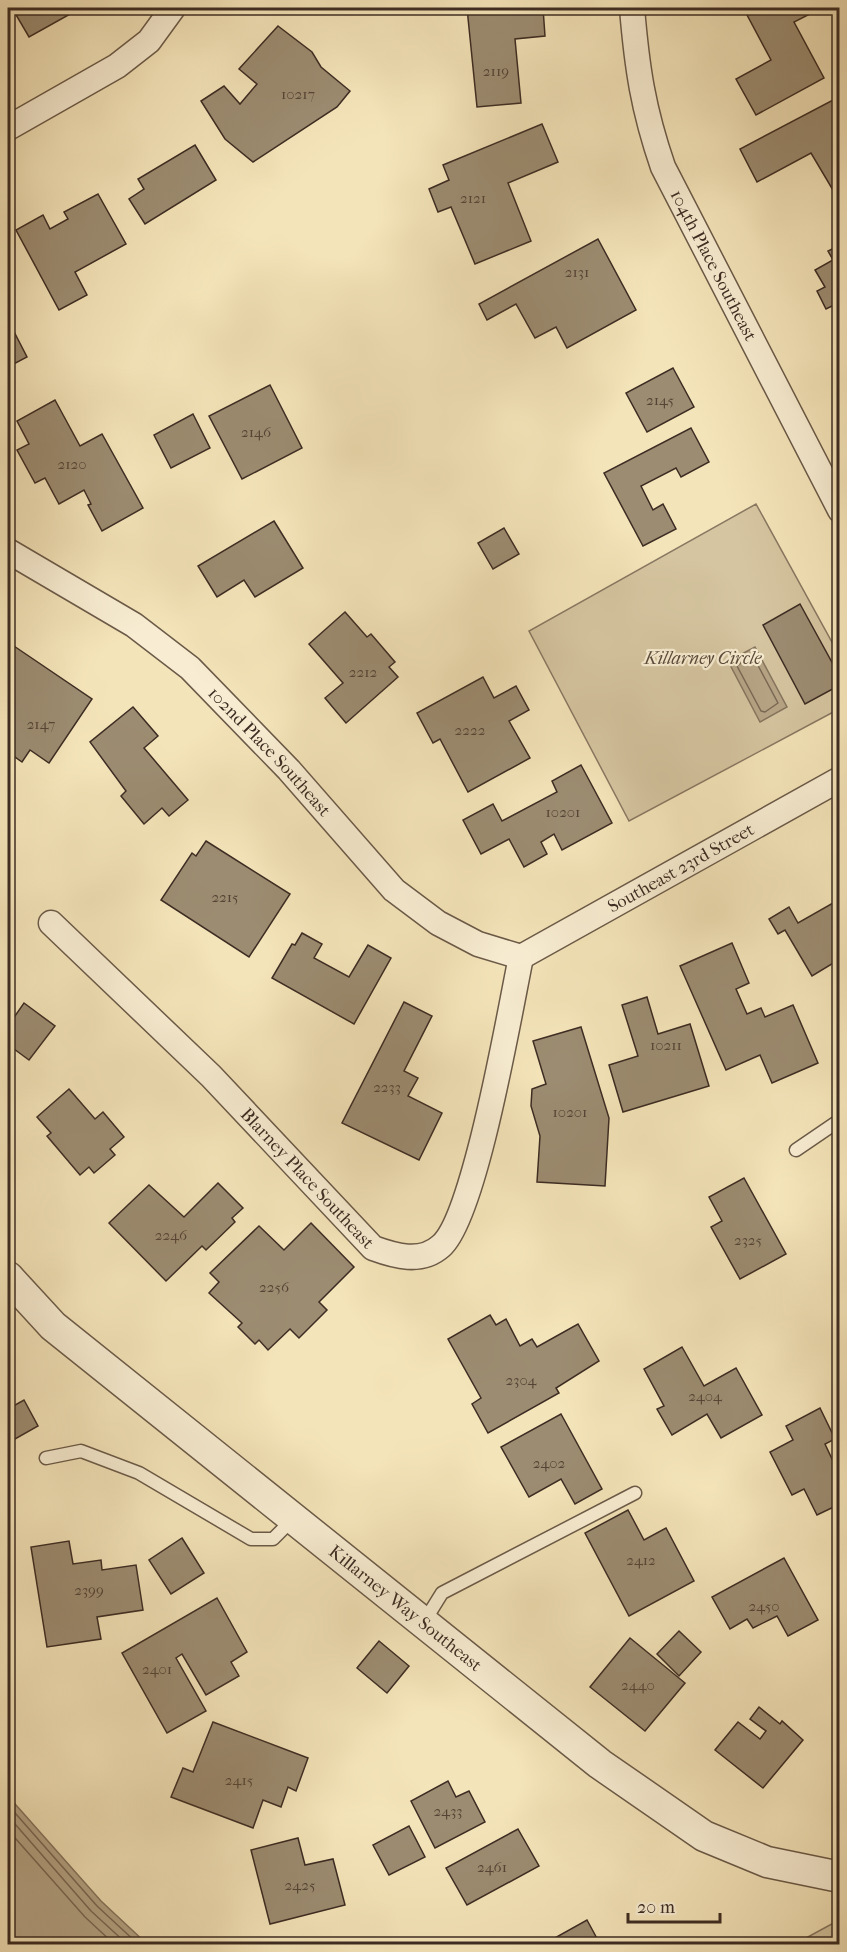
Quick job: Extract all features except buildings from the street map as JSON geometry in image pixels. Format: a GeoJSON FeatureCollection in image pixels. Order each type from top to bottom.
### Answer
{"type":"FeatureCollection","features":[{"type":"Feature","properties":{"kind":"street"},"geometry":{"type":"LineString","coordinates":[[8,128],[117,66],[149,41],[173,8]]}},
{"type":"Feature","properties":{"kind":"street","name":"104th Place Southeast"},"geometry":{"type":"LineString","coordinates":[[632,8],[638,75],[646,117],[663,167],[840,510]]}},
{"type":"Feature","properties":{"kind":"street","name":"102nd Place Southeast"},"geometry":{"type":"LineString","coordinates":[[8,551],[134,625],[190,668],[289,770],[394,890],[438,923],[478,944],[521,957]]}},
{"type":"Feature","properties":{"kind":"street","name":"Southeast 23rd Street"},"geometry":{"type":"LineString","coordinates":[[521,957],[840,779]]}},
{"type":"Feature","properties":{"kind":"street","name":"Blarney Place Southeast"},"geometry":{"type":"LineString","coordinates":[[51,923],[211,1076],[373,1248],[394,1256],[421,1257],[441,1246],[453,1230],[471,1187],[521,957]]}},
{"type":"Feature","properties":{"kind":"street","name":"Killarney Way Southeast"},"geometry":{"type":"LineString","coordinates":[[8,1277],[53,1326],[600,1764],[704,1836],[767,1862],[840,1877]]}},
{"type":"Feature","properties":{"kind":"lane"},"geometry":{"type":"LineString","coordinates":[[796,1150],[840,1120]]}},
{"type":"Feature","properties":{"kind":"lane"},"geometry":{"type":"LineString","coordinates":[[46,1458],[81,1451],[139,1473],[251,1539],[273,1539],[293,1520]]}},
{"type":"Feature","properties":{"kind":"lane"},"geometry":{"type":"LineString","coordinates":[[423,1623],[442,1593],[635,1493]]}},
{"type":"Feature","properties":{"kind":"green space","name":"Killarney Circle"},"geometry":{"type":"Polygon","coordinates":[[[756,504],[839,655],[839,709],[629,821],[529,631],[756,504]]]}},
{"type":"Feature","properties":{"kind":"green space"},"geometry":{"type":"Polygon","coordinates":[[[839,1920],[839,1944],[795,1944],[839,1920]]]}},
{"type":"Feature","properties":{"kind":"water"},"geometry":{"type":"Polygon","coordinates":[[[755,647],[787,707],[760,722],[728,661],[755,647]]]}},
{"type":"Feature","properties":{"kind":"water"},"geometry":{"type":"Polygon","coordinates":[[[8,1796],[101,1901],[147,1944],[8,1944],[8,1796]]]}}]}
